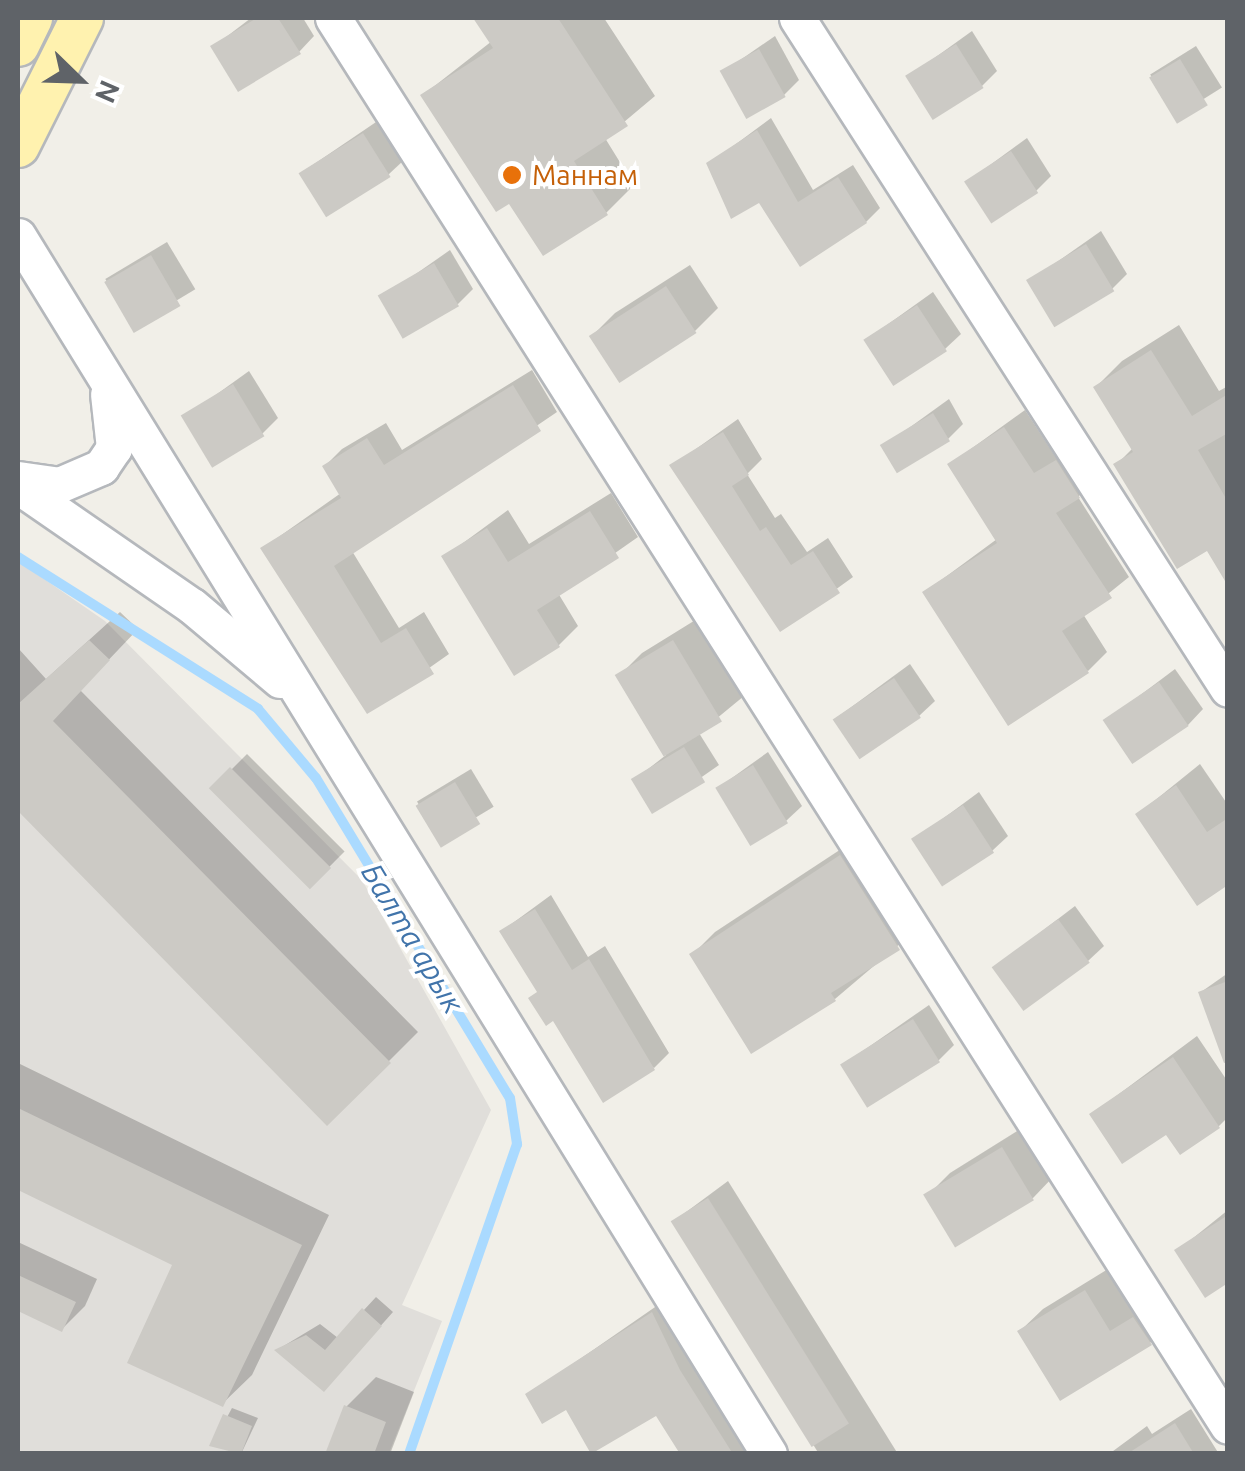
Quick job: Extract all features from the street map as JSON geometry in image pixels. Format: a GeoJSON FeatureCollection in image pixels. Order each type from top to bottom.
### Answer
{"type":"FeatureCollection","features":[{"type":"Feature","properties":{"kind":"main road"},"geometry":{"type":"LineString","coordinates":[[18,45],[31,18]]}},
{"type":"Feature","properties":{"kind":"main road"},"geometry":{"type":"LineString","coordinates":[[18,146],[82,18]]}},
{"type":"Feature","properties":{"kind":"street"},"geometry":{"type":"LineString","coordinates":[[333,18],[1228,1426]]}},
{"type":"Feature","properties":{"kind":"street"},"geometry":{"type":"LineString","coordinates":[[797,18],[1228,689]]}},
{"type":"Feature","properties":{"kind":"street"},"geometry":{"type":"LineString","coordinates":[[18,236],[769,1454]]}},
{"type":"Feature","properties":{"kind":"street"},"geometry":{"type":"LineString","coordinates":[[18,482],[59,485],[101,467],[114,448],[116,429],[104,379]]}},
{"type":"Feature","properties":{"kind":"street"},"geometry":{"type":"LineString","coordinates":[[18,482],[192,606],[303,700]]}},
{"type":"Feature","properties":{"kind":"shaded area"},"geometry":{"type":"Polygon","coordinates":[[[18,561],[105,621],[362,880],[491,1110],[402,1305],[442,1321],[389,1453],[18,1453],[18,561]]]}},
{"type":"Feature","properties":{"kind":"building"},"geometry":{"type":"Polygon","coordinates":[[[257,18],[278,18],[301,54],[238,92],[210,46],[257,18]]]}},
{"type":"Feature","properties":{"kind":"building"},"geometry":{"type":"Polygon","coordinates":[[[473,18],[558,18],[628,126],[574,161],[608,215],[543,256],[509,204],[496,212],[420,95],[493,48],[473,18]]]}},
{"type":"Feature","properties":{"kind":"building"},"geometry":{"type":"Polygon","coordinates":[[[956,44],[984,88],[933,120],[905,76],[956,44]]]}},
{"type":"Feature","properties":{"kind":"building"},"geometry":{"type":"Polygon","coordinates":[[[759,49],[786,97],[746,119],[720,71],[759,49]]]}},
{"type":"Feature","properties":{"kind":"building"},"geometry":{"type":"Polygon","coordinates":[[[1180,59],[1208,105],[1177,124],[1149,78],[1180,59]]]}},
{"type":"Feature","properties":{"kind":"building"},"geometry":{"type":"Polygon","coordinates":[[[757,130],[798,202],[838,177],[867,223],[800,267],[759,203],[731,219],[706,163],[757,130]]]}},
{"type":"Feature","properties":{"kind":"building"},"geometry":{"type":"Polygon","coordinates":[[[363,133],[391,177],[326,217],[299,173],[363,133]]]}},
{"type":"Feature","properties":{"kind":"building"},"geometry":{"type":"Polygon","coordinates":[[[1011,151],[1038,193],[991,223],[964,181],[1011,151]]]}},
{"type":"Feature","properties":{"kind":"building"},"geometry":{"type":"Polygon","coordinates":[[[1086,244],[1114,291],[1054,327],[1026,280],[1086,244]]]}},
{"type":"Feature","properties":{"kind":"building"},"geometry":{"type":"Polygon","coordinates":[[[151,255],[180,306],[134,333],[104,282],[151,255]]]}},
{"type":"Feature","properties":{"kind":"building"},"geometry":{"type":"Polygon","coordinates":[[[434,263],[459,306],[403,339],[378,296],[434,263]]]}},
{"type":"Feature","properties":{"kind":"building"},"geometry":{"type":"Polygon","coordinates":[[[666,286],[696,333],[619,383],[589,336],[666,286]]]}},
{"type":"Feature","properties":{"kind":"building"},"geometry":{"type":"Polygon","coordinates":[[[917,305],[947,351],[893,386],[863,340],[917,305]]]}},
{"type":"Feature","properties":{"kind":"building"},"geometry":{"type":"Polygon","coordinates":[[[1151,350],[1192,416],[1228,394],[1228,433],[1198,450],[1228,502],[1228,586],[1207,551],[1177,569],[1113,464],[1133,452],[1093,387],[1151,350]]]}},
{"type":"Feature","properties":{"kind":"building"},"geometry":{"type":"Polygon","coordinates":[[[233,384],[264,436],[212,468],[181,415],[233,384]]]}},
{"type":"Feature","properties":{"kind":"building"},"geometry":{"type":"Polygon","coordinates":[[[513,385],[541,431],[334,566],[381,643],[406,628],[434,674],[367,714],[260,548],[341,498],[322,466],[367,438],[384,465],[513,385]]]}},
{"type":"Feature","properties":{"kind":"building"},"geometry":{"type":"Polygon","coordinates":[[[933,413],[950,441],[897,473],[880,445],[933,413]]]}},
{"type":"Feature","properties":{"kind":"building"},"geometry":{"type":"Polygon","coordinates":[[[1004,427],[1034,473],[1056,460],[1080,498],[1056,513],[1112,598],[1062,631],[1089,673],[1008,726],[922,592],[997,543],[947,464],[1004,427]]]}},
{"type":"Feature","properties":{"kind":"building"},"geometry":{"type":"Polygon","coordinates":[[[723,432],[749,475],[732,486],[760,531],[766,527],[791,565],[813,551],[840,593],[780,632],[669,465],[723,432]]]}},
{"type":"Feature","properties":{"kind":"building"},"geometry":{"type":"Polygon","coordinates":[[[590,511],[619,558],[537,610],[560,647],[514,676],[441,556],[487,528],[508,562],[590,511]]]}},
{"type":"Feature","properties":{"kind":"building"},"geometry":{"type":"Polygon","coordinates":[[[89,640],[110,660],[53,721],[391,1063],[327,1126],[18,811],[18,704],[89,640]]]}},
{"type":"Feature","properties":{"kind":"building"},"geometry":{"type":"Polygon","coordinates":[[[673,640],[722,721],[664,756],[615,675],[673,640]]]}},
{"type":"Feature","properties":{"kind":"building"},"geometry":{"type":"Polygon","coordinates":[[[894,678],[921,718],[859,759],[833,719],[894,678]]]}},
{"type":"Feature","properties":{"kind":"building"},"geometry":{"type":"Polygon","coordinates":[[[1159,682],[1189,726],[1132,764],[1103,720],[1159,682]]]}},
{"type":"Feature","properties":{"kind":"building"},"geometry":{"type":"Polygon","coordinates":[[[684,747],[705,782],[652,814],[631,779],[684,747]]]}},
{"type":"Feature","properties":{"kind":"building"},"geometry":{"type":"Polygon","coordinates":[[[753,765],[788,823],[750,846],[715,788],[753,765]]]}},
{"type":"Feature","properties":{"kind":"building"},"geometry":{"type":"Polygon","coordinates":[[[230,767],[331,868],[310,889],[209,788],[230,767]]]}},
{"type":"Feature","properties":{"kind":"building"},"geometry":{"type":"Polygon","coordinates":[[[455,782],[480,824],[441,848],[416,806],[455,782]]]}},
{"type":"Feature","properties":{"kind":"building"},"geometry":{"type":"Polygon","coordinates":[[[1176,785],[1207,832],[1228,818],[1228,885],[1197,906],[1135,814],[1176,785]]]}},
{"type":"Feature","properties":{"kind":"building"},"geometry":{"type":"Polygon","coordinates":[[[963,805],[994,853],[942,887],[911,839],[963,805]]]}},
{"type":"Feature","properties":{"kind":"building"},"geometry":{"type":"Polygon","coordinates":[[[840,855],[900,950],[831,993],[836,1001],[751,1054],[689,954],[840,855]]]}},
{"type":"Feature","properties":{"kind":"building"},"geometry":{"type":"Polygon","coordinates":[[[535,909],[572,970],[589,959],[655,1070],[603,1103],[553,1021],[546,1026],[528,998],[537,992],[499,931],[535,909]]]}},
{"type":"Feature","properties":{"kind":"building"},"geometry":{"type":"Polygon","coordinates":[[[1058,919],[1090,963],[1023,1011],[992,967],[1058,919]]]}},
{"type":"Feature","properties":{"kind":"building"},"geometry":{"type":"Polygon","coordinates":[[[1228,981],[1228,1062],[1224,1063],[1198,992],[1228,981]]]}},
{"type":"Feature","properties":{"kind":"building"},"geometry":{"type":"Polygon","coordinates":[[[913,1019],[940,1062],[867,1108],[840,1065],[913,1019]]]}},
{"type":"Feature","properties":{"kind":"building"},"geometry":{"type":"Polygon","coordinates":[[[1173,1057],[1220,1128],[1180,1155],[1166,1135],[1122,1164],[1089,1114],[1173,1057]]]}},
{"type":"Feature","properties":{"kind":"building"},"geometry":{"type":"Polygon","coordinates":[[[18,1108],[302,1245],[223,1407],[127,1363],[172,1265],[18,1190],[18,1108]]]}},
{"type":"Feature","properties":{"kind":"building"},"geometry":{"type":"Polygon","coordinates":[[[1002,1147],[1034,1200],[955,1248],[923,1194],[1002,1147]]]}},
{"type":"Feature","properties":{"kind":"building"},"geometry":{"type":"Polygon","coordinates":[[[708,1198],[849,1424],[812,1447],[671,1221],[708,1198]]]}},
{"type":"Feature","properties":{"kind":"building"},"geometry":{"type":"Polygon","coordinates":[[[1228,1215],[1228,1283],[1205,1298],[1174,1250],[1228,1215]]]}},
{"type":"Feature","properties":{"kind":"building"},"geometry":{"type":"Polygon","coordinates":[[[18,1275],[76,1302],[62,1332],[18,1311],[18,1275]]]}},
{"type":"Feature","properties":{"kind":"building"},"geometry":{"type":"Polygon","coordinates":[[[1085,1290],[1110,1331],[1133,1317],[1152,1345],[1060,1401],[1017,1331],[1085,1290]]]}},
{"type":"Feature","properties":{"kind":"building"},"geometry":{"type":"Polygon","coordinates":[[[362,1308],[382,1326],[324,1392],[274,1350],[306,1335],[325,1350],[362,1308]]]}},
{"type":"Feature","properties":{"kind":"building"},"geometry":{"type":"Polygon","coordinates":[[[652,1312],[680,1370],[733,1454],[680,1454],[656,1416],[591,1454],[566,1410],[542,1424],[525,1394],[652,1312]]]}},
{"type":"Feature","properties":{"kind":"building"},"geometry":{"type":"Polygon","coordinates":[[[344,1405],[386,1422],[374,1454],[325,1454],[344,1405]]]}},
{"type":"Feature","properties":{"kind":"building"},"geometry":{"type":"Polygon","coordinates":[[[223,1414],[252,1426],[241,1454],[209,1446],[223,1414]]]}},
{"type":"Feature","properties":{"kind":"building"},"geometry":{"type":"Polygon","coordinates":[[[1175,1423],[1194,1454],[1127,1454],[1175,1423]]]}},
{"type":"Feature","properties":{"kind":"waterway","name":"Балта арык"},"geometry":{"type":"LineString","coordinates":[[18,557],[258,709],[316,778],[510,1098],[517,1144],[409,1454]]}},
{"type":"Feature","properties":{"kind":"place","name":"Маннам"},"geometry":{"type":"Point","coordinates":[512,175]}}]}
